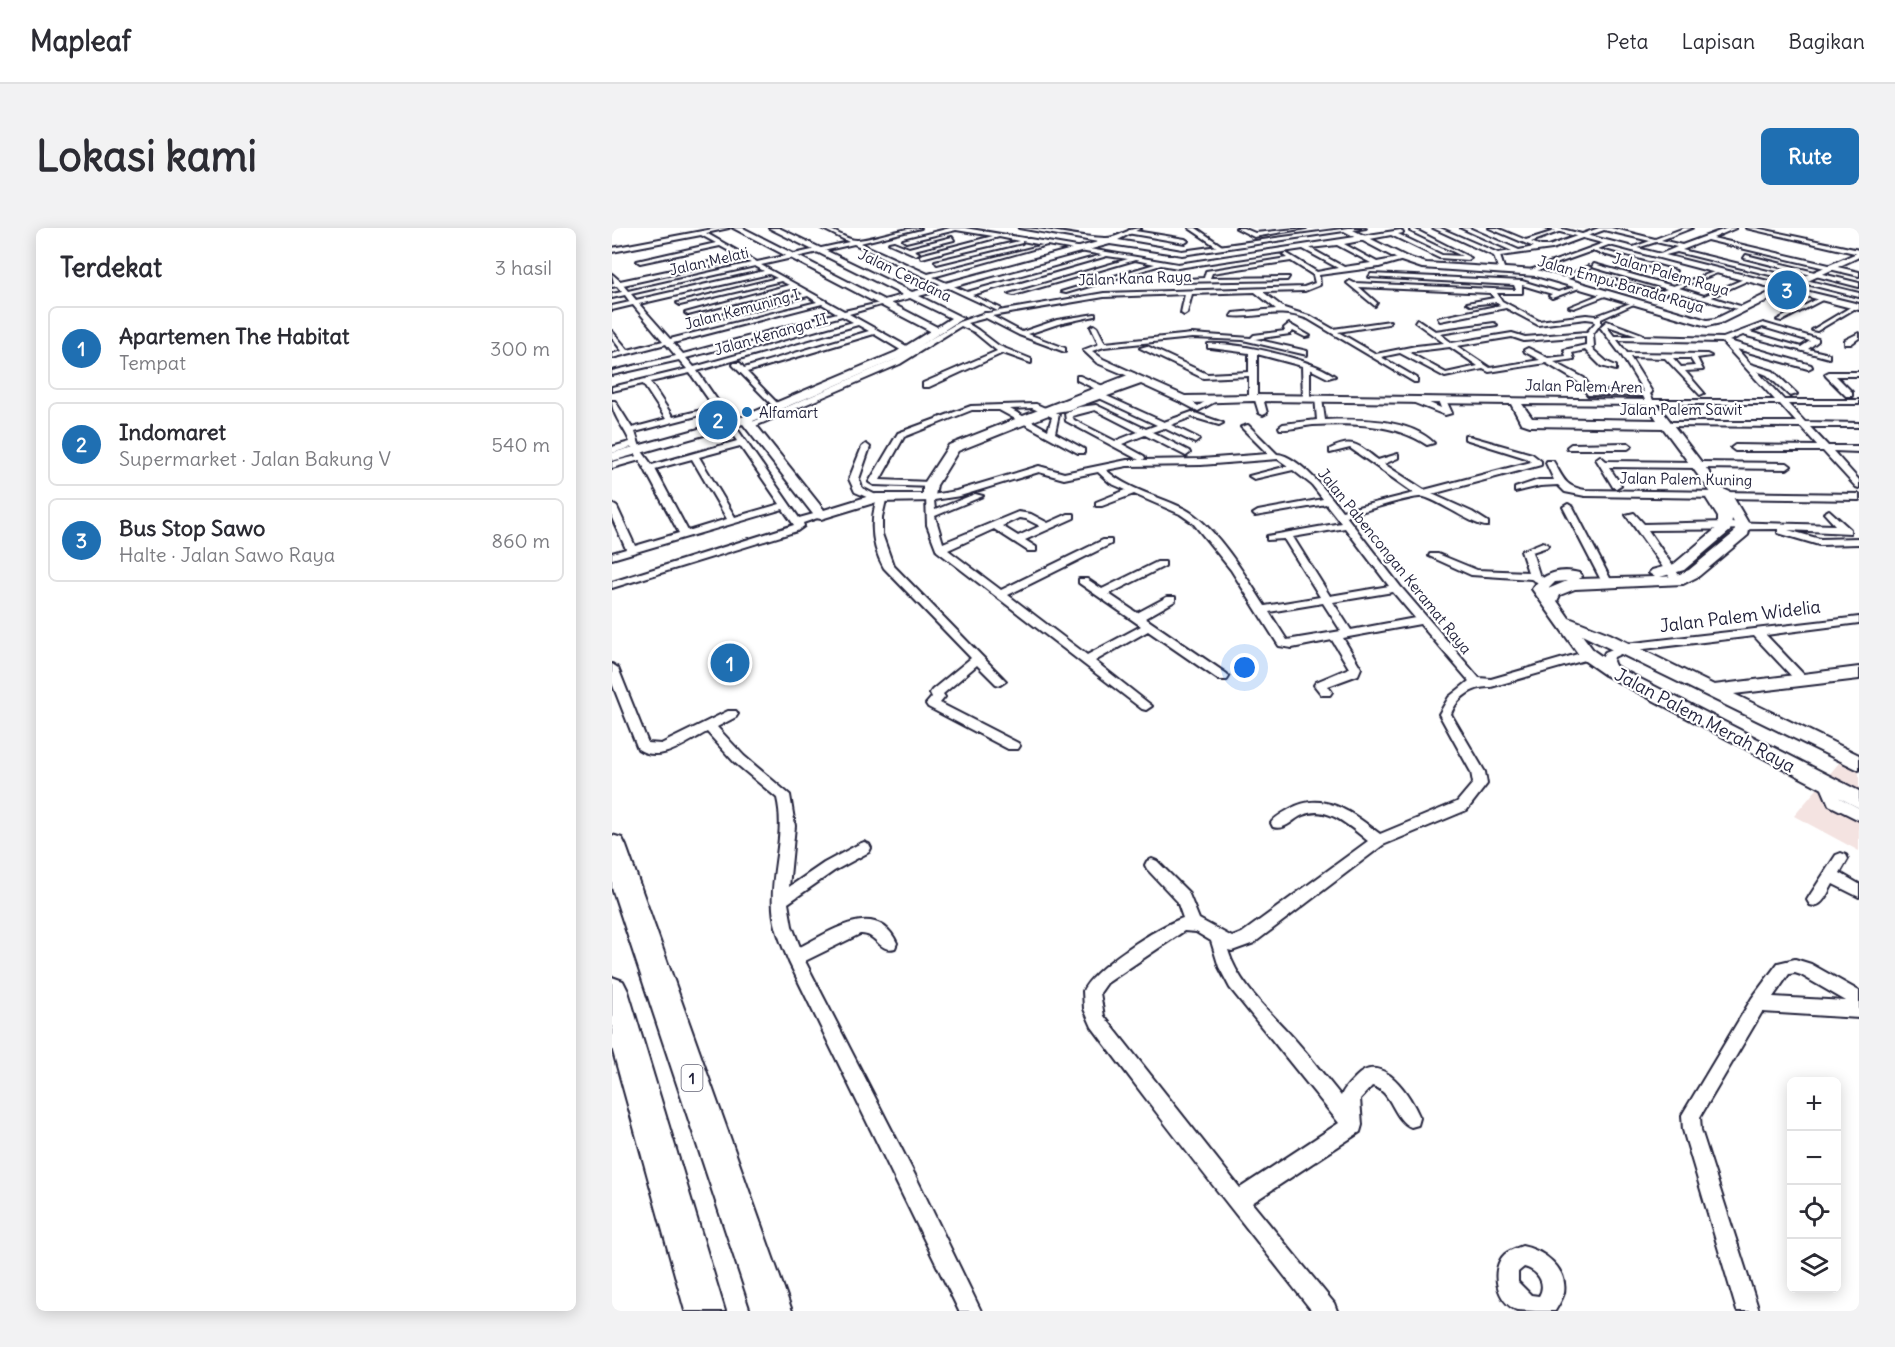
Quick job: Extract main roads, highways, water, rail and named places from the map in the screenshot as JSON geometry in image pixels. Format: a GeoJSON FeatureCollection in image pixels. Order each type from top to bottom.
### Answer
{"type":"FeatureCollection","features":[{"type":"Feature","properties":{"kind":"highway","name":"1"},"geometry":{"type":"LineString","coordinates":[[612,846],[772,1311]]}},
{"type":"Feature","properties":{"kind":"highway"},"geometry":{"type":"LineString","coordinates":[[612,991],[705,1311]]}},
{"type":"Feature","properties":{"kind":"place","name":"Bus Stop Sawo"},"geometry":{"type":"Point","coordinates":[1787,290]}},
{"type":"Feature","properties":{"kind":"place","name":"Alfamart"},"geometry":{"type":"Point","coordinates":[747,412]}},
{"type":"Feature","properties":{"kind":"place","name":"Indomaret"},"geometry":{"type":"Point","coordinates":[718,420]}},
{"type":"Feature","properties":{"kind":"place","name":"Apartemen The Habitat"},"geometry":{"type":"Point","coordinates":[730,663]}}]}
